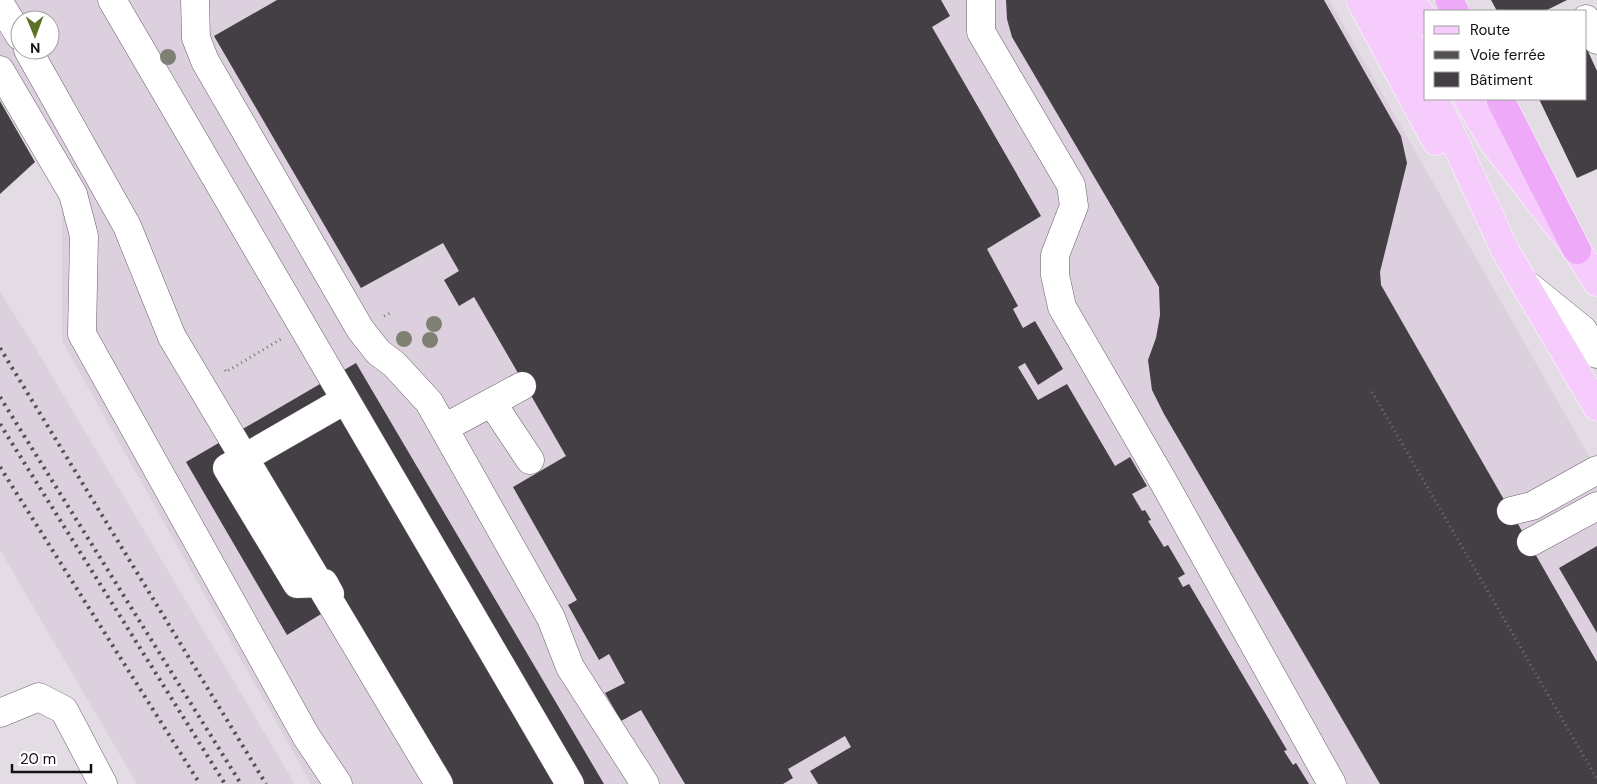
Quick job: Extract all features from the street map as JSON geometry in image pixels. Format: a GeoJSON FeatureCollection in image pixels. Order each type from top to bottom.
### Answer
{"type":"FeatureCollection","features":[{"type":"Feature","properties":{"kind":"highway"},"geometry":{"type":"LineString","coordinates":[[1501,100],[1576,250]]}},
{"type":"Feature","properties":{"kind":"main road"},"geometry":{"type":"LineString","coordinates":[[1360,0],[1470,205],[1506,252]]}},
{"type":"Feature","properties":{"kind":"main road"},"geometry":{"type":"LineString","coordinates":[[1390,0],[1424,74]]}},
{"type":"Feature","properties":{"kind":"main road"},"geometry":{"type":"LineString","coordinates":[[1411,0],[1424,19]]}},
{"type":"Feature","properties":{"kind":"main road"},"geometry":{"type":"LineString","coordinates":[[1435,100],[1506,252],[1597,407]]}},
{"type":"Feature","properties":{"kind":"main road"},"geometry":{"type":"LineString","coordinates":[[1469,100],[1493,142],[1576,250],[1597,282]]}},
{"type":"Feature","properties":{"kind":"street"},"geometry":{"type":"LineString","coordinates":[[112,0],[345,400],[561,781]]}},
{"type":"Feature","properties":{"kind":"street"},"geometry":{"type":"LineString","coordinates":[[195,0],[196,38],[205,61],[360,329],[378,352],[394,364],[430,402],[551,618],[570,667],[644,784]]}},
{"type":"Feature","properties":{"kind":"street"},"geometry":{"type":"LineString","coordinates":[[981,0],[981,32],[1071,186],[1074,206],[1055,255],[1055,275],[1062,307],[1163,481],[1332,784]]}},
{"type":"Feature","properties":{"kind":"street"},"geometry":{"type":"LineString","coordinates":[[0,4],[10,20]]}},
{"type":"Feature","properties":{"kind":"street"},"geometry":{"type":"LineString","coordinates":[[1587,21],[1597,40]]}},
{"type":"Feature","properties":{"kind":"street"},"geometry":{"type":"LineString","coordinates":[[34,60],[127,226],[172,337],[439,784]]}},
{"type":"Feature","properties":{"kind":"street"},"geometry":{"type":"LineString","coordinates":[[0,70],[73,194],[84,236],[82,334],[306,736],[338,784]]}},
{"type":"Feature","properties":{"kind":"street"},"geometry":{"type":"LineString","coordinates":[[1522,280],[1583,330],[1597,354]]}},
{"type":"Feature","properties":{"kind":"street"},"geometry":{"type":"LineString","coordinates":[[444,428],[522,386]]}},
{"type":"Feature","properties":{"kind":"street"},"geometry":{"type":"LineString","coordinates":[[345,400],[227,468],[297,584],[324,584],[444,784]]}},
{"type":"Feature","properties":{"kind":"street"},"geometry":{"type":"LineString","coordinates":[[492,402],[530,460]]}},
{"type":"Feature","properties":{"kind":"street"},"geometry":{"type":"LineString","coordinates":[[1511,511],[1532,506],[1597,470]]}},
{"type":"Feature","properties":{"kind":"street"},"geometry":{"type":"LineString","coordinates":[[1531,542],[1597,506]]}},
{"type":"Feature","properties":{"kind":"street"},"geometry":{"type":"LineString","coordinates":[[0,713],[39,697],[64,710],[103,784]]}},
{"type":"Feature","properties":{"kind":"path"},"geometry":{"type":"LineString","coordinates":[[226,372],[290,334]]}},
{"type":"Feature","properties":{"kind":"path"},"geometry":{"type":"LineString","coordinates":[[1372,392],[1597,779]]}},
{"type":"Feature","properties":{"kind":"shaded area"},"geometry":{"type":"Polygon","coordinates":[[[0,0],[1329,0],[1597,470],[1597,784],[311,784],[62,341],[62,199],[0,81],[0,0]]]}},
{"type":"Feature","properties":{"kind":"shaded area"},"geometry":{"type":"Polygon","coordinates":[[[0,292],[33,344],[295,784],[137,784],[0,550],[0,292]]]}},
{"type":"Feature","properties":{"kind":"building"},"geometry":{"type":"Polygon","coordinates":[[[277,0],[941,0],[950,16],[932,27],[1041,216],[987,249],[1018,306],[1013,309],[1023,328],[1035,321],[1063,369],[1038,385],[1025,363],[1018,367],[1038,400],[1067,384],[1115,466],[1130,457],[1147,486],[1132,494],[1142,511],[1145,510],[1151,520],[1148,521],[1164,547],[1168,545],[1185,574],[1178,578],[1183,587],[1189,584],[1287,750],[1284,751],[1293,765],[1296,763],[1309,784],[818,784],[810,771],[851,747],[845,736],[788,769],[793,778],[783,784],[685,784],[641,710],[621,721],[605,693],[625,683],[609,654],[599,660],[568,605],[577,600],[513,487],[566,456],[474,297],[459,306],[444,280],[459,271],[443,243],[361,288],[214,36],[277,0]]]}},
{"type":"Feature","properties":{"kind":"building"},"geometry":{"type":"Polygon","coordinates":[[[1006,0],[1324,0],[1401,136],[1407,163],[1380,272],[1381,285],[1597,662],[1597,784],[1380,784],[1164,414],[1152,390],[1148,360],[1156,338],[1160,315],[1159,287],[1012,37],[1007,19],[1006,0]]]}},
{"type":"Feature","properties":{"kind":"building"},"geometry":{"type":"Polygon","coordinates":[[[1491,0],[1567,0],[1547,10],[1496,10],[1491,0]]]}},
{"type":"Feature","properties":{"kind":"building"},"geometry":{"type":"Polygon","coordinates":[[[1587,49],[1597,71],[1597,169],[1577,178],[1539,100],[1587,100],[1587,49]]]}},
{"type":"Feature","properties":{"kind":"building"},"geometry":{"type":"Polygon","coordinates":[[[0,101],[35,162],[0,194],[0,101]]]}},
{"type":"Feature","properties":{"kind":"building"},"geometry":{"type":"Polygon","coordinates":[[[356,363],[604,784],[431,784],[326,611],[287,635],[186,462],[356,363]]]}},
{"type":"Feature","properties":{"kind":"building"},"geometry":{"type":"Polygon","coordinates":[[[1597,546],[1597,633],[1559,568],[1597,546]]]}},
{"type":"Feature","properties":{"kind":"railway"},"geometry":{"type":"LineString","coordinates":[[0,348],[266,784]]}},
{"type":"Feature","properties":{"kind":"railway"},"geometry":{"type":"LineString","coordinates":[[0,397],[241,784]]}},
{"type":"Feature","properties":{"kind":"railway"},"geometry":{"type":"LineString","coordinates":[[0,424],[225,784]]}},
{"type":"Feature","properties":{"kind":"railway"},"geometry":{"type":"LineString","coordinates":[[0,467],[200,784]]}}]}
